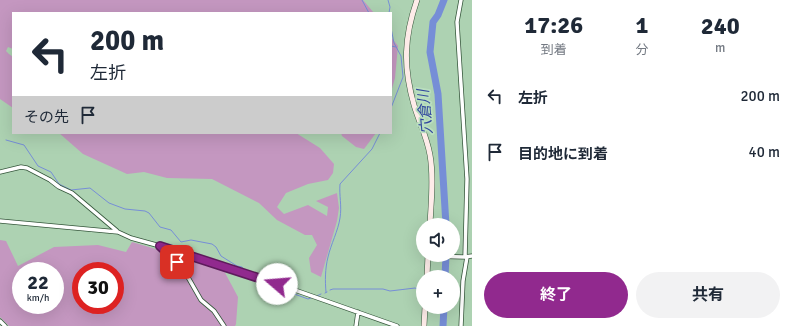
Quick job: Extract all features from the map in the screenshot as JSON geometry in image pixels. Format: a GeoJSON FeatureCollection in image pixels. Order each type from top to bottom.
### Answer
{"type":"FeatureCollection","features":[{"type":"Feature","properties":{"kind":"main road"},"geometry":{"type":"LineString","coordinates":[[417,0],[408,31],[406,66],[409,88],[428,146],[432,183],[430,218]]}},
{"type":"Feature","properties":{"kind":"main road"},"geometry":{"type":"LineString","coordinates":[[424,326],[425,314]]}},
{"type":"Feature","properties":{"kind":"street"},"geometry":{"type":"LineString","coordinates":[[460,0],[457,22],[467,179],[461,326]]}},
{"type":"Feature","properties":{"kind":"street"},"geometry":{"type":"LineString","coordinates":[[0,172],[21,167],[27,168],[72,193],[118,232],[131,238],[292,288],[397,326]]}},
{"type":"Feature","properties":{"kind":"street"},"geometry":{"type":"LineString","coordinates":[[0,221],[118,232]]}},
{"type":"Feature","properties":{"kind":"street"},"geometry":{"type":"LineString","coordinates":[[160,246],[185,272],[201,300],[214,311],[224,326]]}},
{"type":"Feature","properties":{"kind":"street"},"geometry":{"type":"LineString","coordinates":[[460,257],[472,256]]}},
{"type":"Feature","properties":{"kind":"street"},"geometry":{"type":"LineString","coordinates":[[356,326],[358,312]]}},
{"type":"Feature","properties":{"kind":"street"},"geometry":{"type":"LineString","coordinates":[[0,321],[5,326]]}},
{"type":"Feature","properties":{"kind":"shaded area"},"geometry":{"type":"Polygon","coordinates":[[[0,0],[363,0],[373,12],[12,12],[12,49],[8,47],[6,51],[12,56],[12,107],[0,99],[0,0]]]}},
{"type":"Feature","properties":{"kind":"shaded area"},"geometry":{"type":"Polygon","coordinates":[[[392,38],[398,46],[395,78],[392,88],[392,38]]]}},
{"type":"Feature","properties":{"kind":"shaded area"},"geometry":{"type":"Polygon","coordinates":[[[60,134],[298,134],[320,148],[334,164],[333,173],[328,180],[308,184],[286,193],[277,207],[284,214],[308,205],[327,216],[328,207],[316,201],[337,193],[339,208],[337,221],[321,277],[311,272],[309,258],[317,245],[312,235],[305,235],[277,220],[259,203],[212,179],[167,178],[144,172],[127,174],[83,154],[60,134]]]}},
{"type":"Feature","properties":{"kind":"shaded area"},"geometry":{"type":"Polygon","coordinates":[[[341,134],[375,134],[364,149],[356,147],[341,134]]]}},
{"type":"Feature","properties":{"kind":"shaded area"},"geometry":{"type":"Polygon","coordinates":[[[0,240],[6,241],[16,262],[12,262],[12,314],[64,314],[64,262],[26,262],[54,247],[98,245],[126,252],[132,242],[223,269],[238,297],[235,326],[9,326],[0,317],[0,240]]]}},
{"type":"Feature","properties":{"kind":"waterway"},"geometry":{"type":"LineString","coordinates":[[362,0],[368,12]]}},
{"type":"Feature","properties":{"kind":"waterway"},"geometry":{"type":"LineString","coordinates":[[388,0],[390,7],[389,12]]}},
{"type":"Feature","properties":{"kind":"waterway","name":"穴倉川"},"geometry":{"type":"LineString","coordinates":[[444,0],[438,15],[433,22],[430,52],[438,94],[446,218]]}},
{"type":"Feature","properties":{"kind":"waterway"},"geometry":{"type":"LineString","coordinates":[[392,33],[394,43],[401,56],[403,77],[392,105]]}},
{"type":"Feature","properties":{"kind":"waterway"},"geometry":{"type":"LineString","coordinates":[[392,46],[396,47]]}},
{"type":"Feature","properties":{"kind":"waterway"},"geometry":{"type":"LineString","coordinates":[[326,292],[327,261],[340,218],[340,184],[372,149],[380,134]]}},
{"type":"Feature","properties":{"kind":"waterway"},"geometry":{"type":"LineString","coordinates":[[6,140],[24,145],[38,166],[51,172],[59,184],[71,190],[90,188],[109,203],[125,209],[145,211],[149,213],[160,227],[171,230],[181,242],[191,240],[212,244],[216,247],[221,256],[237,266],[242,267],[245,271]]}},
{"type":"Feature","properties":{"kind":"waterway","name":"穴倉川"},"geometry":{"type":"LineString","coordinates":[[445,270],[446,262]]}},
{"type":"Feature","properties":{"kind":"waterway"},"geometry":{"type":"LineString","coordinates":[[247,276],[308,299],[311,298]]}},
{"type":"Feature","properties":{"kind":"waterway"},"geometry":{"type":"LineString","coordinates":[[330,290],[383,289],[390,291],[416,288]]}},
{"type":"Feature","properties":{"kind":"waterway"},"geometry":{"type":"LineString","coordinates":[[317,296],[321,294]]}},
{"type":"Feature","properties":{"kind":"waterway","name":"穴倉川"},"geometry":{"type":"LineString","coordinates":[[443,326],[444,314]]}},
{"type":"Feature","properties":{"kind":"route"},"geometry":{"type":"LineString","coordinates":[[177,262],[160,246],[277,284]]}}]}
